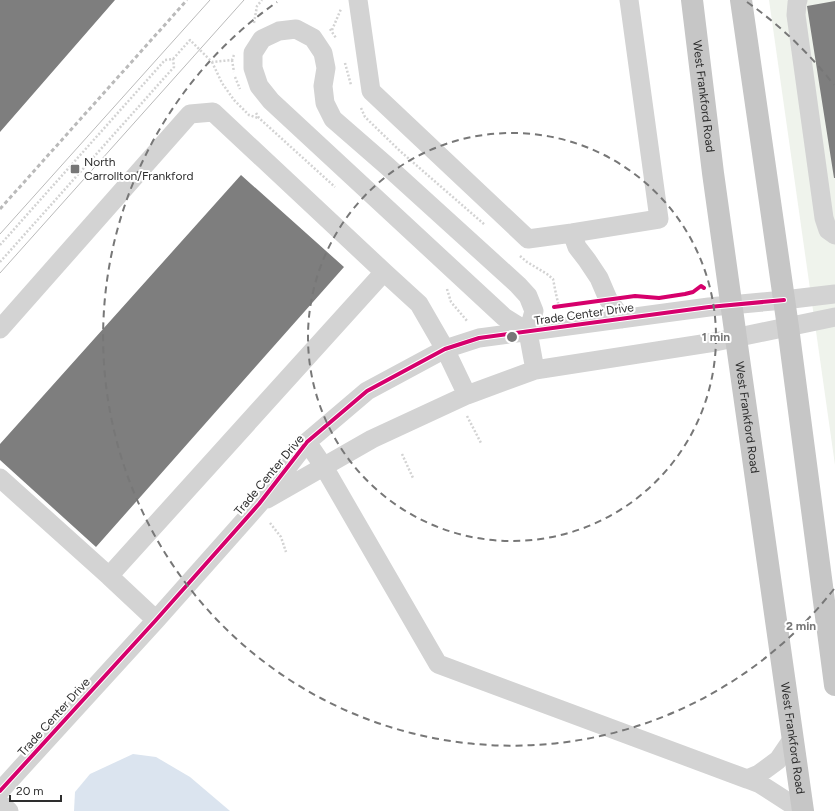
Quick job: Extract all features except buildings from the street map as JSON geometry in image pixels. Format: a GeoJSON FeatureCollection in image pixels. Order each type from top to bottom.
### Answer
{"type":"FeatureCollection","features":[{"type":"Feature","properties":{"kind":"main road","name":"West Frankford Road"},"geometry":{"type":"LineString","coordinates":[[692,0],[713,173],[803,811]]}},
{"type":"Feature","properties":{"kind":"main road"},"geometry":{"type":"LineString","coordinates":[[741,0],[788,327],[828,577],[835,685]]}},
{"type":"Feature","properties":{"kind":"street"},"geometry":{"type":"LineString","coordinates":[[350,3],[371,91],[528,239],[658,219],[629,0]]}},
{"type":"Feature","properties":{"kind":"street"},"geometry":{"type":"LineString","coordinates":[[798,0],[796,15],[824,218],[828,230],[835,235]]}},
{"type":"Feature","properties":{"kind":"street"},"geometry":{"type":"LineString","coordinates":[[528,332],[504,317],[271,101],[260,86],[253,68],[253,54],[262,39],[279,31],[296,29],[313,38],[323,53],[326,68],[323,86],[325,103],[333,119],[387,166],[518,285],[528,296],[534,311],[528,332],[535,370]]}},
{"type":"Feature","properties":{"kind":"street"},"geometry":{"type":"LineString","coordinates":[[0,329],[190,114],[213,112],[419,304],[445,349],[467,395]]}},
{"type":"Feature","properties":{"kind":"street"},"geometry":{"type":"LineString","coordinates":[[572,233],[577,247],[599,278],[608,299],[622,319]]}},
{"type":"Feature","properties":{"kind":"street"},"geometry":{"type":"LineString","coordinates":[[108,576],[384,272]]}},
{"type":"Feature","properties":{"kind":"street","name":"Trade Center Drive"},"geometry":{"type":"LineString","coordinates":[[0,792],[259,504],[307,442],[367,391],[445,349],[479,338],[732,304],[835,294]]}},
{"type":"Feature","properties":{"kind":"street","name":"Trade Center Drive"},"geometry":{"type":"LineString","coordinates":[[259,504],[372,439],[467,395],[535,370],[736,338],[835,317]]}},
{"type":"Feature","properties":{"kind":"street"},"geometry":{"type":"LineString","coordinates":[[307,442],[324,467],[438,664],[760,784],[803,811]]}},
{"type":"Feature","properties":{"kind":"street"},"geometry":{"type":"LineString","coordinates":[[0,478],[156,620]]}},
{"type":"Feature","properties":{"kind":"street"},"geometry":{"type":"LineString","coordinates":[[747,779],[759,774],[778,760],[793,738]]}},
{"type":"Feature","properties":{"kind":"street"},"geometry":{"type":"LineString","coordinates":[[0,803],[9,811]]}},
{"type":"Feature","properties":{"kind":"path"},"geometry":{"type":"LineString","coordinates":[[253,27],[257,6],[262,0]]}},
{"type":"Feature","properties":{"kind":"path"},"geometry":{"type":"LineString","coordinates":[[332,30],[350,3]]}},
{"type":"Feature","properties":{"kind":"path"},"geometry":{"type":"LineString","coordinates":[[0,245],[165,60],[173,59],[174,67],[0,262]]}},
{"type":"Feature","properties":{"kind":"path"},"geometry":{"type":"LineString","coordinates":[[212,62],[222,83],[234,100],[249,114],[259,118]]}},
{"type":"Feature","properties":{"kind":"path"},"geometry":{"type":"LineString","coordinates":[[554,307],[566,306]]}},
{"type":"Feature","properties":{"kind":"path"},"geometry":{"type":"LineString","coordinates":[[467,416],[480,443]]}},
{"type":"Feature","properties":{"kind":"path"},"geometry":{"type":"LineString","coordinates":[[402,454],[413,478]]}},
{"type":"Feature","properties":{"kind":"path"},"geometry":{"type":"LineString","coordinates":[[270,523],[280,537],[286,552]]}},
{"type":"Feature","properties":{"kind":"shaded area"},"geometry":{"type":"Polygon","coordinates":[[[769,0],[835,0],[835,465],[769,0]]]}},
{"type":"Feature","properties":{"kind":"shaded area"},"geometry":{"type":"Polygon","coordinates":[[[133,754],[156,757],[190,777],[230,811],[74,811],[75,792],[90,774],[133,754]]]}},
{"type":"Feature","properties":{"kind":"tram line"},"geometry":{"type":"LineString","coordinates":[[0,234],[210,0]]}},
{"type":"Feature","properties":{"kind":"tram line"},"geometry":{"type":"LineString","coordinates":[[0,273],[244,0]]}},
{"type":"Feature","properties":{"kind":"railway"},"geometry":{"type":"LineString","coordinates":[[0,209],[187,0]]}},
{"type":"Feature","properties":{"kind":"cycle path"},"geometry":{"type":"LineString","coordinates":[[554,307],[635,296],[659,298],[693,292],[701,286],[704,288]]}},
{"type":"Feature","properties":{"kind":"cycle path"},"geometry":{"type":"LineString","coordinates":[[0,791],[156,620],[259,504],[307,442],[367,391],[445,349],[479,338],[709,307],[784,300]]}},
{"type":"Feature","properties":{"kind":"place","name":"North Carrollton/Frankford"},"geometry":{"type":"Point","coordinates":[75,169]}}]}
